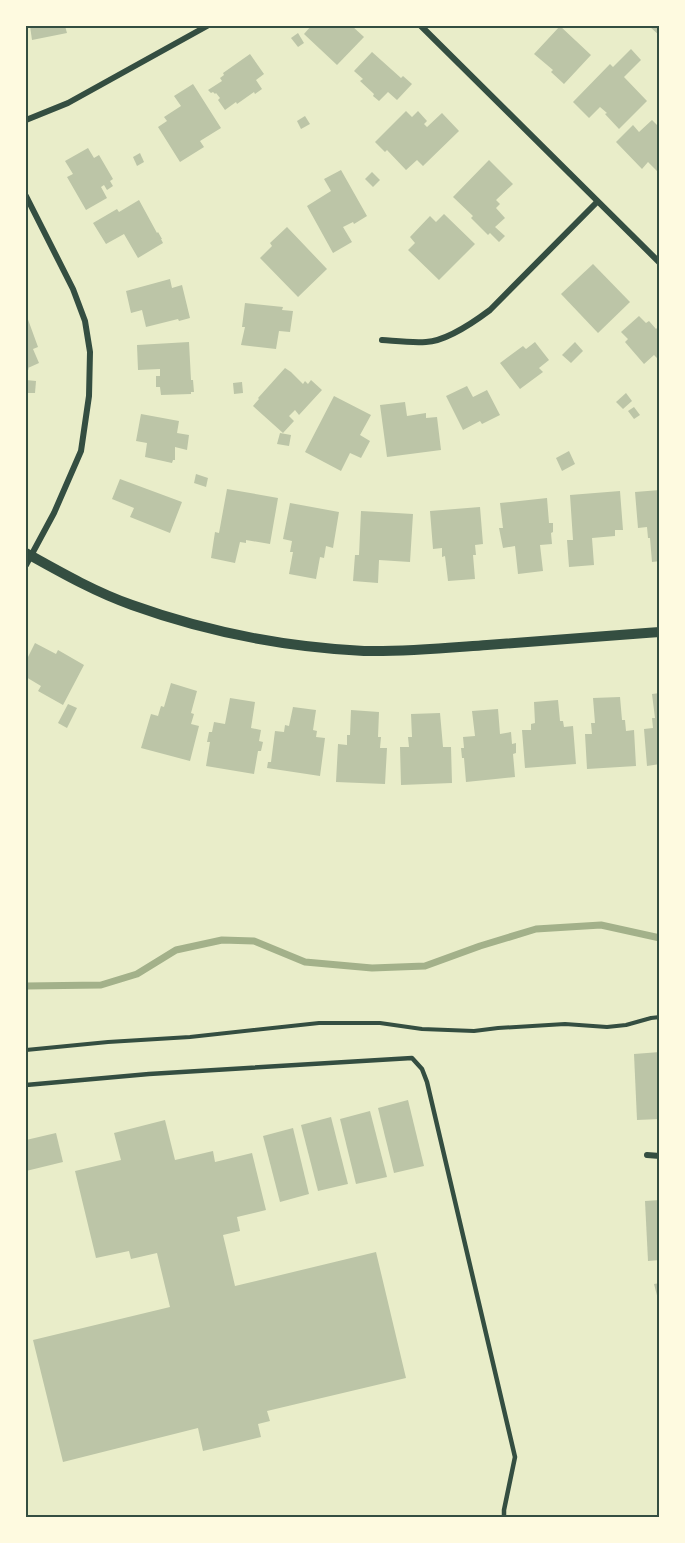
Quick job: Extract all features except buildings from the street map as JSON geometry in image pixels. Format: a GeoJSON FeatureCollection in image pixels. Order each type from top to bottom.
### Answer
{"type":"FeatureCollection","features":[{"type":"Feature","properties":{"kind":"street"},"geometry":{"type":"LineString","coordinates":[[26,120],[68,103],[207,26]]}},
{"type":"Feature","properties":{"kind":"street"},"geometry":{"type":"LineString","coordinates":[[421,26],[660,262]]}},
{"type":"Feature","properties":{"kind":"street"},"geometry":{"type":"LineString","coordinates":[[26,195],[74,289],[85,321],[90,352],[89,396],[81,451],[54,513],[27,558],[131,605],[198,626],[310,647],[366,651],[421,650],[660,632]]}},
{"type":"Feature","properties":{"kind":"street"},"geometry":{"type":"LineString","coordinates":[[382,340],[429,342],[455,333],[478,319],[490,310],[597,202]]}},
{"type":"Feature","properties":{"kind":"street"},"geometry":{"type":"LineString","coordinates":[[647,1155],[660,1156]]}},
{"type":"Feature","properties":{"kind":"lane"},"geometry":{"type":"LineString","coordinates":[[26,1085],[149,1074],[412,1058],[422,1069],[427,1082],[515,1457],[504,1518]]}},
{"type":"Feature","properties":{"kind":"path"},"geometry":{"type":"LineString","coordinates":[[26,1050],[190,1037],[319,1023],[380,1023],[422,1029],[474,1031],[566,1024],[607,1027],[660,1017]]}},
{"type":"Feature","properties":{"kind":"waterway"},"geometry":{"type":"LineString","coordinates":[[26,986],[101,985],[137,974],[176,950],[222,940],[254,941],[305,962],[372,968],[425,966],[536,929],[601,925],[660,938]]}}]}
